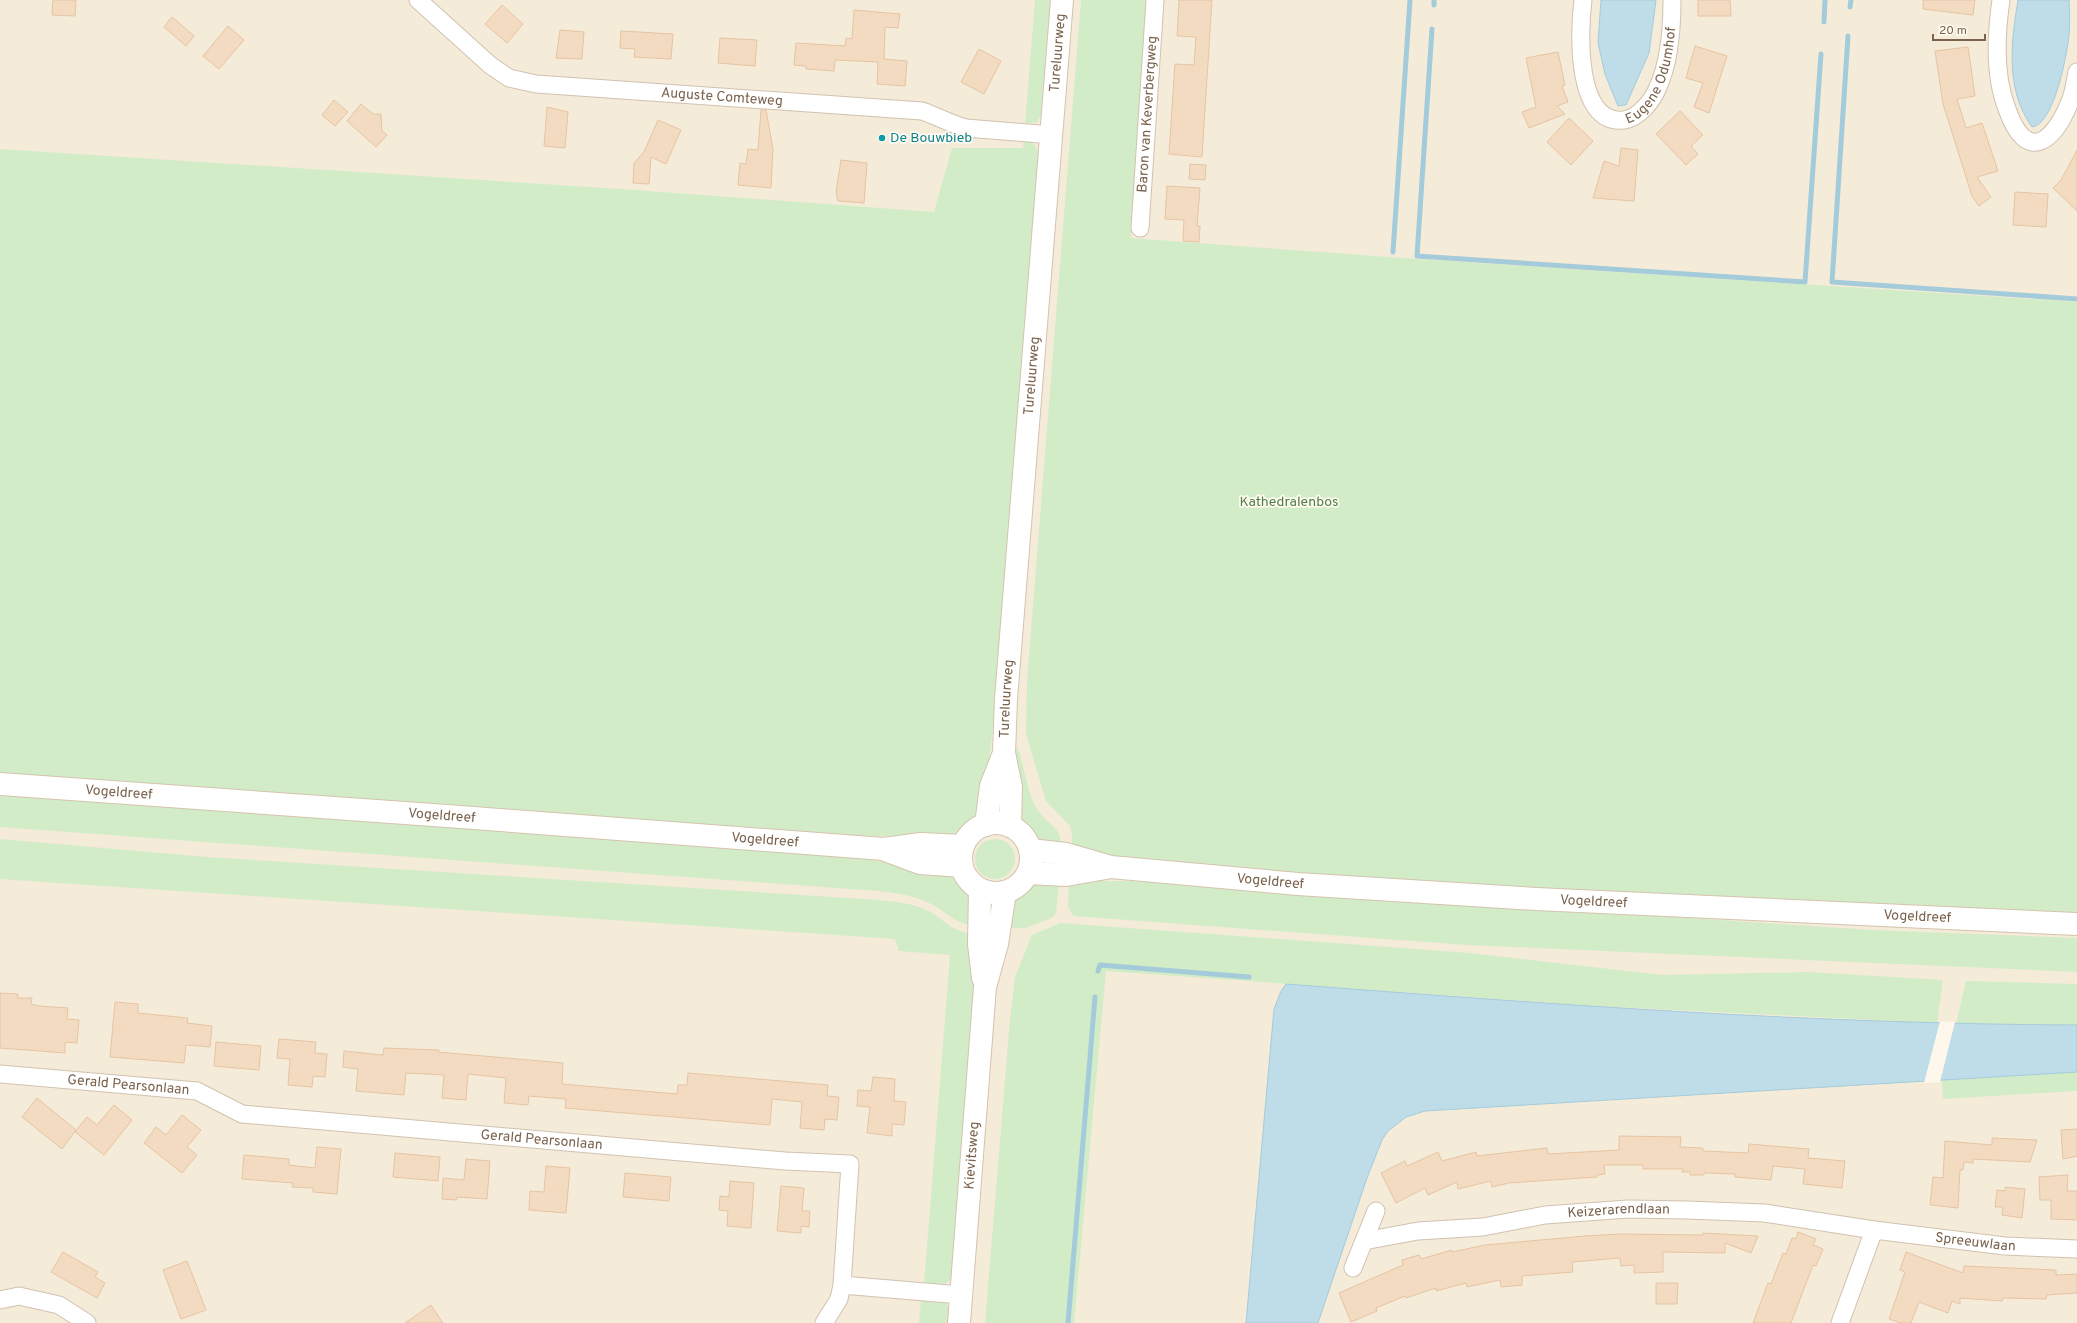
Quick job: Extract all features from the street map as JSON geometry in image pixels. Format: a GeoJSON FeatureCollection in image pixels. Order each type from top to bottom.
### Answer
{"type":"FeatureCollection","features":[{"type":"Feature","properties":{"kind":"main road","name":"Tureluurweg"},"geometry":{"type":"LineString","coordinates":[[1010,826],[1011,787],[1004,753],[1006,700],[1062,0]]}},
{"type":"Feature","properties":{"kind":"main road","name":"Tureluurweg"},"geometry":{"type":"LineString","coordinates":[[986,825],[992,786],[1004,753]]}},
{"type":"Feature","properties":{"kind":"main road","name":"Vogeldreef"},"geometry":{"type":"LineString","coordinates":[[0,784],[440,815],[884,849],[921,844],[962,856]]}},
{"type":"Feature","properties":{"kind":"main road"},"geometry":{"type":"LineString","coordinates":[[994,823],[1010,826],[1019,832],[1026,840],[1030,850],[1030,866],[1028,873],[1014,888],[1005,892],[997,894],[980,890],[971,884],[965,876],[962,856],[968,837],[976,829],[986,825],[994,823]]}},
{"type":"Feature","properties":{"kind":"main road","name":"Vogeldreef"},"geometry":{"type":"LineString","coordinates":[[1030,850],[1066,854],[1111,867],[1298,884],[1536,899],[2077,924]]}},
{"type":"Feature","properties":{"kind":"main road","name":"Vogeldreef"},"geometry":{"type":"LineString","coordinates":[[1028,873],[1066,875],[1111,867]]}},
{"type":"Feature","properties":{"kind":"main road","name":"Kievitsweg"},"geometry":{"type":"LineString","coordinates":[[959,1323],[984,987],[979,944],[980,890]]}},
{"type":"Feature","properties":{"kind":"main road","name":"Kievitsweg"},"geometry":{"type":"LineString","coordinates":[[984,987],[997,944],[1005,892]]}},
{"type":"Feature","properties":{"kind":"street","name":"Auguste Comteweg"},"geometry":{"type":"LineString","coordinates":[[418,0],[490,66],[509,78],[536,84],[922,111],[941,118],[954,125],[966,128],[1052,135]]}},
{"type":"Feature","properties":{"kind":"street","name":"Baron van Keverbergweg"},"geometry":{"type":"LineString","coordinates":[[1140,228],[1155,0]]}},
{"type":"Feature","properties":{"kind":"street","name":"Eugene Odumhof"},"geometry":{"type":"LineString","coordinates":[[1583,0],[1579,29],[1582,64],[1591,99],[1601,114],[1614,121],[1629,119],[1642,111],[1658,88],[1672,28],[1672,0]]}},
{"type":"Feature","properties":{"kind":"street"},"geometry":{"type":"LineString","coordinates":[[2001,0],[1996,29],[2000,77],[2006,109],[2023,138],[2034,143],[2044,141],[2052,134],[2062,120],[2072,98],[2077,72]]}},
{"type":"Feature","properties":{"kind":"street","name":"Gerald Pearsonlaan"},"geometry":{"type":"LineString","coordinates":[[0,1074],[197,1091],[242,1114],[785,1161],[850,1164],[842,1285]]}},
{"type":"Feature","properties":{"kind":"street","name":"Keizerarendlaan"},"geometry":{"type":"LineString","coordinates":[[1364,1241],[1418,1230],[1483,1227],[1545,1215],[1628,1209],[1764,1213],[1874,1230]]}},
{"type":"Feature","properties":{"kind":"street"},"geometry":{"type":"LineString","coordinates":[[1353,1268],[1376,1211]]}},
{"type":"Feature","properties":{"kind":"street"},"geometry":{"type":"LineString","coordinates":[[1840,1323],[1874,1230]]}},
{"type":"Feature","properties":{"kind":"street","name":"Spreeuwlaan"},"geometry":{"type":"LineString","coordinates":[[1874,1230],[2005,1246],[2077,1249]]}},
{"type":"Feature","properties":{"kind":"street"},"geometry":{"type":"LineString","coordinates":[[824,1323],[839,1299],[842,1285],[961,1295]]}},
{"type":"Feature","properties":{"kind":"street"},"geometry":{"type":"LineString","coordinates":[[0,1300],[19,1296],[59,1306],[87,1323]]}},
{"type":"Feature","properties":{"kind":"shaded area"},"geometry":{"type":"Polygon","coordinates":[[[0,0],[2077,0],[2077,1323],[0,1323],[0,0]]]}},
{"type":"Feature","properties":{"kind":"green space"},"geometry":{"type":"Polygon","coordinates":[[[1035,0],[1050,0],[1042,113],[1037,122],[1025,124],[1035,0]]]}},
{"type":"Feature","properties":{"kind":"green space","name":"Kathedralenbos"},"geometry":{"type":"Polygon","coordinates":[[[1081,0],[1148,0],[1131,238],[1402,258],[2077,302],[2077,915],[1430,883],[1138,861],[1072,849],[1072,835],[1070,826],[1046,801],[1026,734],[1027,681],[1081,0]]]}},
{"type":"Feature","properties":{"kind":"green space"},"geometry":{"type":"Polygon","coordinates":[[[1024,139],[1032,143],[1036,148],[1040,163],[999,674],[987,780],[977,819],[956,836],[825,836],[0,774],[0,149],[621,189],[934,212],[952,148],[1023,148],[1024,139]]]}},
{"type":"Feature","properties":{"kind":"green space"},"geometry":{"type":"Polygon","coordinates":[[[1016,748],[1018,748],[1028,787],[1037,809],[1041,815],[1054,827],[1060,836],[1061,850],[1039,844],[1033,839],[1018,817],[1016,748]]]}},
{"type":"Feature","properties":{"kind":"green space"},"geometry":{"type":"Polygon","coordinates":[[[0,793],[720,846],[866,859],[947,873],[959,881],[970,898],[970,925],[954,919],[923,900],[904,895],[877,891],[0,827],[0,793]]]}},
{"type":"Feature","properties":{"kind":"green space"},"geometry":{"type":"Polygon","coordinates":[[[0,839],[208,857],[880,900],[910,904],[933,913],[957,930],[972,934],[974,1016],[956,1276],[943,1285],[924,1284],[950,955],[899,951],[895,939],[0,879],[0,839]]]}},
{"type":"Feature","properties":{"kind":"green space"},"geometry":{"type":"Polygon","coordinates":[[[995,839],[1009,845],[1015,859],[1009,873],[995,879],[981,873],[975,859],[981,845],[995,839]]]}},
{"type":"Feature","properties":{"kind":"green space"},"geometry":{"type":"Polygon","coordinates":[[[1042,881],[1059,881],[1056,913],[1053,917],[1026,928],[1005,928],[1010,911],[1016,899],[1026,889],[1042,881]]]}},
{"type":"Feature","properties":{"kind":"green space"},"geometry":{"type":"Polygon","coordinates":[[[1069,881],[1131,881],[1872,930],[2077,938],[2077,972],[1467,945],[1073,916],[1068,907],[1069,881]]]}},
{"type":"Feature","properties":{"kind":"green space"},"geometry":{"type":"Polygon","coordinates":[[[1060,923],[1470,953],[1663,975],[1809,972],[1943,980],[1937,1023],[1597,1006],[1106,971],[1074,1323],[985,1323],[1010,1019],[1015,977],[1032,935],[1060,923]]]}},
{"type":"Feature","properties":{"kind":"green space"},"geometry":{"type":"Polygon","coordinates":[[[1966,981],[2077,984],[2077,1025],[1956,1024],[1966,981]]]}},
{"type":"Feature","properties":{"kind":"green space"},"geometry":{"type":"Polygon","coordinates":[[[2077,1072],[2077,1091],[1943,1099],[1942,1080],[2077,1072]]]}},
{"type":"Feature","properties":{"kind":"green space"},"geometry":{"type":"Polygon","coordinates":[[[921,1299],[942,1300],[952,1311],[951,1323],[919,1323],[921,1299]]]}},
{"type":"Feature","properties":{"kind":"water"},"geometry":{"type":"Polygon","coordinates":[[[1601,0],[1656,0],[1649,53],[1626,105],[1618,106],[1605,74],[1598,43],[1601,0]]]}},
{"type":"Feature","properties":{"kind":"water"},"geometry":{"type":"Polygon","coordinates":[[[2018,0],[2069,0],[2069,37],[2060,81],[2051,106],[2045,116],[2039,124],[2032,127],[2023,112],[2017,97],[2012,65],[2013,33],[2018,0]]]}},
{"type":"Feature","properties":{"kind":"water"},"geometry":{"type":"Polygon","coordinates":[[[1286,984],[1681,1012],[1879,1021],[2077,1025],[2077,1072],[1425,1111],[1406,1117],[1388,1131],[1382,1140],[1367,1178],[1318,1323],[1246,1323],[1274,1009],[1281,991],[1286,984]]]}},
{"type":"Feature","properties":{"kind":"pier"},"geometry":{"type":"Polygon","coordinates":[[[1940,1021],[1955,1022],[1940,1082],[1924,1083],[1940,1021]]]}},
{"type":"Feature","properties":{"kind":"building"},"geometry":{"type":"Polygon","coordinates":[[[53,0],[76,0],[75,16],[52,15],[53,0]]]}},
{"type":"Feature","properties":{"kind":"building"},"geometry":{"type":"Polygon","coordinates":[[[1179,0],[1212,0],[1202,157],[1169,154],[1175,64],[1194,65],[1196,37],[1177,36],[1179,0]]]}},
{"type":"Feature","properties":{"kind":"building"},"geometry":{"type":"Polygon","coordinates":[[[1698,0],[1730,0],[1731,16],[1698,16],[1698,0]]]}},
{"type":"Feature","properties":{"kind":"building"},"geometry":{"type":"Polygon","coordinates":[[[1923,0],[1975,0],[1973,15],[1923,9],[1923,0]]]}},
{"type":"Feature","properties":{"kind":"building"},"geometry":{"type":"Polygon","coordinates":[[[502,5],[523,24],[507,43],[485,24],[502,5]]]}},
{"type":"Feature","properties":{"kind":"building"},"geometry":{"type":"Polygon","coordinates":[[[854,10],[900,14],[898,28],[885,27],[884,59],[907,61],[905,86],[877,84],[878,62],[835,60],[834,71],[806,69],[806,66],[794,65],[796,43],[845,46],[846,38],[852,39],[854,10]]]}},
{"type":"Feature","properties":{"kind":"building"},"geometry":{"type":"Polygon","coordinates":[[[172,17],[194,36],[186,46],[164,27],[172,17]]]}},
{"type":"Feature","properties":{"kind":"building"},"geometry":{"type":"Polygon","coordinates":[[[228,26],[244,40],[219,69],[203,56],[228,26]]]}},
{"type":"Feature","properties":{"kind":"building"},"geometry":{"type":"Polygon","coordinates":[[[560,30],[584,32],[582,59],[556,58],[560,30]]]}},
{"type":"Feature","properties":{"kind":"building"},"geometry":{"type":"Polygon","coordinates":[[[621,31],[673,34],[671,59],[634,57],[635,49],[620,48],[621,31]]]}},
{"type":"Feature","properties":{"kind":"building"},"geometry":{"type":"Polygon","coordinates":[[[720,38],[757,40],[755,66],[718,63],[720,38]]]}},
{"type":"Feature","properties":{"kind":"building"},"geometry":{"type":"Polygon","coordinates":[[[1695,46],[1727,56],[1709,113],[1694,107],[1703,83],[1686,78],[1695,46]]]}},
{"type":"Feature","properties":{"kind":"building"},"geometry":{"type":"Polygon","coordinates":[[[1968,47],[1975,96],[1957,99],[1966,128],[1982,123],[1998,171],[1977,177],[1991,197],[1979,206],[1972,196],[1943,104],[1935,51],[1968,47]]]}},
{"type":"Feature","properties":{"kind":"building"},"geometry":{"type":"Polygon","coordinates":[[[979,49],[1001,61],[984,94],[961,82],[979,49]]]}},
{"type":"Feature","properties":{"kind":"building"},"geometry":{"type":"Polygon","coordinates":[[[1558,52],[1565,85],[1562,86],[1568,102],[1557,106],[1565,114],[1529,128],[1522,112],[1536,107],[1526,58],[1558,52]]]}},
{"type":"Feature","properties":{"kind":"building"},"geometry":{"type":"Polygon","coordinates":[[[334,100],[348,112],[335,126],[322,115],[334,100]]]}},
{"type":"Feature","properties":{"kind":"building"},"geometry":{"type":"Polygon","coordinates":[[[361,104],[373,114],[381,114],[382,131],[387,135],[376,147],[347,121],[361,104]]]}},
{"type":"Feature","properties":{"kind":"building"},"geometry":{"type":"Polygon","coordinates":[[[547,107],[568,112],[565,148],[544,146],[547,107]]]}},
{"type":"Feature","properties":{"kind":"building"},"geometry":{"type":"Polygon","coordinates":[[[761,110],[766,110],[773,149],[771,188],[738,185],[740,163],[746,164],[748,149],[758,150],[761,110]]]}},
{"type":"Feature","properties":{"kind":"building"},"geometry":{"type":"Polygon","coordinates":[[[1680,111],[1703,135],[1691,146],[1698,154],[1686,165],[1656,134],[1680,111]]]}},
{"type":"Feature","properties":{"kind":"building"},"geometry":{"type":"Polygon","coordinates":[[[1569,118],[1593,141],[1571,165],[1547,142],[1569,118]]]}},
{"type":"Feature","properties":{"kind":"building"},"geometry":{"type":"Polygon","coordinates":[[[658,120],[681,130],[666,164],[651,157],[649,184],[633,183],[634,163],[644,152],[658,120]]]}},
{"type":"Feature","properties":{"kind":"building"},"geometry":{"type":"Polygon","coordinates":[[[1621,148],[1638,150],[1634,201],[1593,198],[1604,161],[1619,166],[1621,148]]]}},
{"type":"Feature","properties":{"kind":"building"},"geometry":{"type":"Polygon","coordinates":[[[2077,150],[2077,211],[2053,188],[2061,180],[2077,150]]]}},
{"type":"Feature","properties":{"kind":"building"},"geometry":{"type":"Polygon","coordinates":[[[841,160],[867,163],[864,203],[838,201],[836,192],[841,160]]]}},
{"type":"Feature","properties":{"kind":"building"},"geometry":{"type":"Polygon","coordinates":[[[1190,164],[1206,165],[1205,180],[1189,179],[1190,164]]]}},
{"type":"Feature","properties":{"kind":"building"},"geometry":{"type":"Polygon","coordinates":[[[1167,186],[1200,188],[1197,226],[1200,226],[1199,242],[1183,241],[1184,220],[1165,219],[1167,186]]]}},
{"type":"Feature","properties":{"kind":"building"},"geometry":{"type":"Polygon","coordinates":[[[2015,192],[2048,194],[2046,227],[2013,225],[2015,192]]]}},
{"type":"Feature","properties":{"kind":"building"},"geometry":{"type":"Polygon","coordinates":[[[0,993],[18,994],[18,998],[32,998],[31,1004],[39,1006],[68,1008],[67,1019],[79,1020],[77,1043],[65,1042],[65,1053],[0,1048],[0,993]]]}},
{"type":"Feature","properties":{"kind":"building"},"geometry":{"type":"Polygon","coordinates":[[[115,1002],[138,1004],[138,1013],[188,1018],[187,1023],[212,1026],[210,1047],[186,1045],[184,1063],[110,1057],[115,1002]]]}},
{"type":"Feature","properties":{"kind":"building"},"geometry":{"type":"Polygon","coordinates":[[[279,1039],[316,1042],[315,1053],[327,1054],[325,1077],[313,1076],[312,1087],[288,1085],[290,1059],[277,1058],[279,1039]]]}},
{"type":"Feature","properties":{"kind":"building"},"geometry":{"type":"Polygon","coordinates":[[[216,1042],[261,1046],[259,1070],[214,1066],[216,1042]]]}},
{"type":"Feature","properties":{"kind":"building"},"geometry":{"type":"Polygon","coordinates":[[[384,1048],[439,1050],[438,1052],[563,1063],[562,1084],[677,1094],[678,1085],[687,1085],[688,1073],[828,1085],[827,1096],[839,1097],[837,1120],[825,1119],[824,1130],[800,1128],[802,1102],[772,1099],[770,1125],[565,1108],[566,1099],[529,1096],[528,1105],[504,1103],[506,1078],[468,1074],[466,1100],[442,1098],[444,1075],[406,1073],[404,1095],[356,1091],[358,1069],[343,1067],[344,1051],[383,1055],[384,1048]]]}},
{"type":"Feature","properties":{"kind":"building"},"geometry":{"type":"Polygon","coordinates":[[[873,1077],[895,1079],[894,1101],[906,1102],[904,1125],[892,1124],[892,1136],[867,1133],[870,1107],[857,1106],[858,1090],[871,1091],[873,1077]]]}},
{"type":"Feature","properties":{"kind":"building"},"geometry":{"type":"Polygon","coordinates":[[[37,1098],[76,1130],[62,1149],[22,1117],[37,1098]]]}},
{"type":"Feature","properties":{"kind":"building"},"geometry":{"type":"Polygon","coordinates":[[[114,1105],[132,1120],[104,1155],[75,1132],[87,1117],[97,1125],[114,1105]]]}},
{"type":"Feature","properties":{"kind":"building"},"geometry":{"type":"Polygon","coordinates":[[[182,1115],[201,1130],[187,1147],[197,1155],[182,1173],[144,1143],[156,1127],[166,1135],[182,1115]]]}},
{"type":"Feature","properties":{"kind":"building"},"geometry":{"type":"Polygon","coordinates":[[[2077,1129],[2077,1156],[2063,1159],[2061,1130],[2077,1129]]]}},
{"type":"Feature","properties":{"kind":"building"},"geometry":{"type":"Polygon","coordinates":[[[1619,1136],[1681,1137],[1680,1147],[1703,1148],[1703,1151],[1748,1153],[1749,1144],[1809,1149],[1808,1158],[1845,1161],[1842,1188],[1803,1184],[1805,1169],[1773,1166],[1771,1180],[1735,1177],[1735,1174],[1704,1173],[1704,1175],[1690,1175],[1690,1172],[1682,1172],[1683,1169],[1643,1169],[1643,1165],[1604,1165],[1605,1174],[1597,1175],[1597,1177],[1509,1183],[1492,1187],[1491,1181],[1458,1189],[1457,1182],[1428,1195],[1425,1188],[1396,1203],[1381,1173],[1405,1161],[1407,1166],[1438,1152],[1442,1161],[1476,1152],[1477,1156],[1547,1148],[1548,1154],[1619,1150],[1619,1136]]]}},
{"type":"Feature","properties":{"kind":"building"},"geometry":{"type":"Polygon","coordinates":[[[1992,1138],[2037,1140],[2030,1162],[1973,1159],[1973,1163],[1964,1162],[1963,1170],[1960,1170],[1958,1208],[1930,1205],[1933,1177],[1943,1178],[1945,1141],[1992,1145],[1992,1138]]]}},
{"type":"Feature","properties":{"kind":"building"},"geometry":{"type":"Polygon","coordinates":[[[317,1147],[341,1149],[337,1194],[313,1192],[313,1188],[292,1187],[293,1183],[242,1179],[244,1155],[289,1159],[289,1165],[315,1168],[317,1147]]]}},
{"type":"Feature","properties":{"kind":"building"},"geometry":{"type":"Polygon","coordinates":[[[395,1153],[440,1157],[438,1181],[393,1177],[395,1153]]]}},
{"type":"Feature","properties":{"kind":"building"},"geometry":{"type":"Polygon","coordinates":[[[466,1159],[490,1161],[487,1199],[457,1197],[457,1200],[442,1199],[443,1178],[464,1180],[466,1159]]]}},
{"type":"Feature","properties":{"kind":"building"},"geometry":{"type":"Polygon","coordinates":[[[546,1166],[570,1168],[566,1213],[529,1210],[530,1191],[544,1192],[546,1166]]]}},
{"type":"Feature","properties":{"kind":"building"},"geometry":{"type":"Polygon","coordinates":[[[625,1173],[671,1177],[669,1201],[623,1197],[625,1173]]]}},
{"type":"Feature","properties":{"kind":"building"},"geometry":{"type":"Polygon","coordinates":[[[2068,1175],[2067,1191],[2077,1191],[2077,1220],[2051,1219],[2051,1200],[2040,1200],[2039,1177],[2068,1175]]]}},
{"type":"Feature","properties":{"kind":"building"},"geometry":{"type":"Polygon","coordinates":[[[730,1181],[754,1183],[751,1228],[727,1226],[728,1211],[719,1210],[720,1196],[729,1197],[730,1181]]]}},
{"type":"Feature","properties":{"kind":"building"},"geometry":{"type":"Polygon","coordinates":[[[781,1186],[804,1188],[802,1211],[810,1211],[809,1227],[801,1226],[801,1233],[777,1231],[781,1186]]]}},
{"type":"Feature","properties":{"kind":"building"},"geometry":{"type":"Polygon","coordinates":[[[2005,1187],[2025,1189],[2022,1218],[2002,1215],[2003,1207],[1995,1207],[1997,1190],[2005,1191],[2005,1187]]]}},
{"type":"Feature","properties":{"kind":"building"},"geometry":{"type":"Polygon","coordinates":[[[1798,1232],[1816,1239],[1813,1245],[1823,1249],[1816,1266],[1813,1265],[1791,1323],[1753,1323],[1768,1283],[1771,1284],[1783,1253],[1786,1254],[1792,1238],[1796,1239],[1798,1232]]]}},
{"type":"Feature","properties":{"kind":"building"},"geometry":{"type":"Polygon","coordinates":[[[1703,1233],[1758,1236],[1751,1253],[1725,1243],[1725,1253],[1663,1252],[1663,1272],[1634,1273],[1634,1265],[1621,1266],[1620,1258],[1572,1262],[1573,1272],[1522,1276],[1522,1285],[1501,1287],[1500,1280],[1467,1287],[1466,1283],[1436,1291],[1436,1288],[1406,1298],[1405,1296],[1376,1308],[1377,1311],[1351,1322],[1339,1293],[1403,1265],[1402,1260],[1419,1255],[1421,1259],[1452,1250],[1452,1252],[1485,1245],[1585,1236],[1621,1234],[1703,1235],[1703,1233]]]}},
{"type":"Feature","properties":{"kind":"building"},"geometry":{"type":"Polygon","coordinates":[[[63,1252],[98,1272],[95,1277],[105,1283],[97,1298],[51,1272],[63,1252]]]}},
{"type":"Feature","properties":{"kind":"building"},"geometry":{"type":"Polygon","coordinates":[[[1906,1252],[1963,1273],[1964,1266],[2056,1270],[2056,1275],[2077,1274],[2077,1293],[2047,1295],[2046,1299],[2003,1298],[2002,1301],[1960,1298],[1960,1304],[1952,1301],[1948,1313],[1919,1302],[1911,1323],[1901,1323],[1889,1319],[1905,1272],[1900,1270],[1906,1252]]]}},
{"type":"Feature","properties":{"kind":"building"},"geometry":{"type":"Polygon","coordinates":[[[187,1261],[206,1310],[181,1319],[163,1270],[187,1261]]]}},
{"type":"Feature","properties":{"kind":"building"},"geometry":{"type":"Polygon","coordinates":[[[1656,1283],[1678,1283],[1677,1304],[1656,1304],[1656,1283]]]}},
{"type":"Feature","properties":{"kind":"building"},"geometry":{"type":"Polygon","coordinates":[[[431,1305],[443,1323],[405,1323],[431,1305]]]}},
{"type":"Feature","properties":{"kind":"waterway"},"geometry":{"type":"LineString","coordinates":[[1393,252],[1410,0]]}},
{"type":"Feature","properties":{"kind":"waterway"},"geometry":{"type":"LineString","coordinates":[[1434,0],[1434,5]]}},
{"type":"Feature","properties":{"kind":"waterway"},"geometry":{"type":"LineString","coordinates":[[1824,22],[1825,0]]}},
{"type":"Feature","properties":{"kind":"waterway"},"geometry":{"type":"LineString","coordinates":[[1850,7],[1851,0]]}},
{"type":"Feature","properties":{"kind":"waterway"},"geometry":{"type":"LineString","coordinates":[[1432,29],[1417,256],[1805,282],[1821,54]]}},
{"type":"Feature","properties":{"kind":"waterway"},"geometry":{"type":"LineString","coordinates":[[1848,36],[1832,282],[2077,299]]}},
{"type":"Feature","properties":{"kind":"waterway"},"geometry":{"type":"LineString","coordinates":[[1098,971],[1100,965],[1249,977]]}},
{"type":"Feature","properties":{"kind":"waterway"},"geometry":{"type":"LineString","coordinates":[[1068,1323],[1095,997]]}},
{"type":"Feature","properties":{"kind":"place","name":"De Bouwbieb"},"geometry":{"type":"Point","coordinates":[882,138]}}]}
